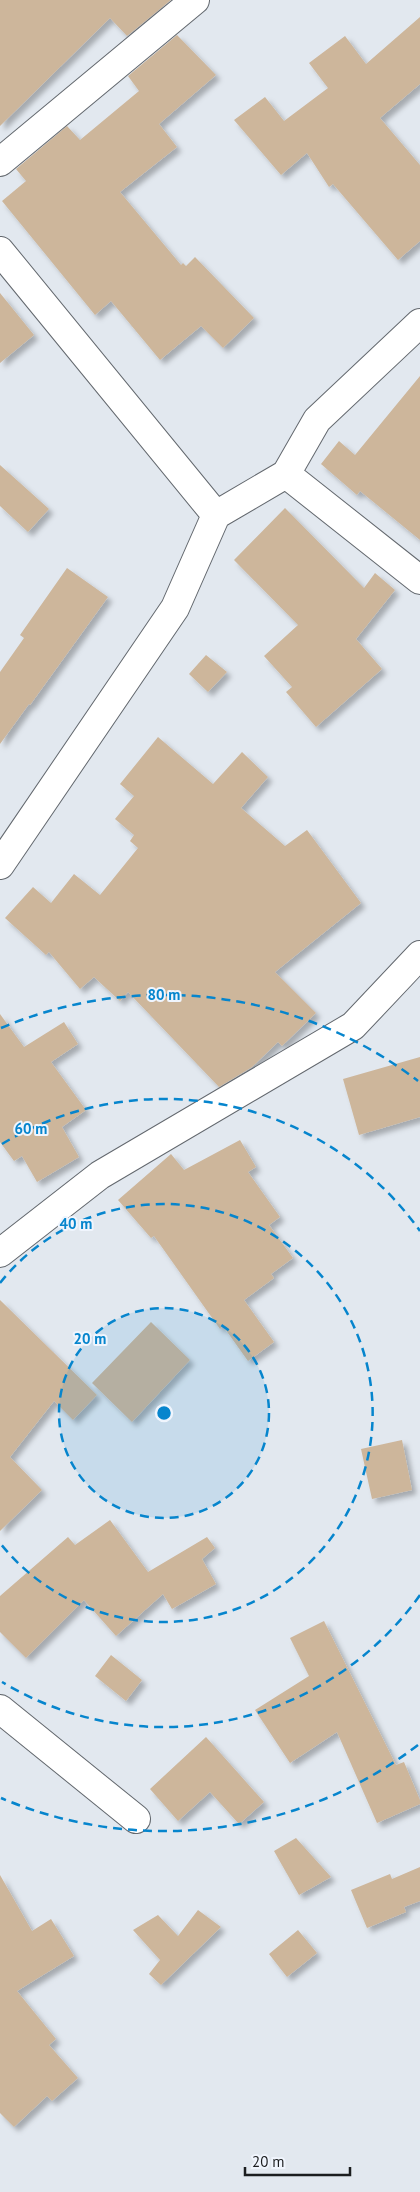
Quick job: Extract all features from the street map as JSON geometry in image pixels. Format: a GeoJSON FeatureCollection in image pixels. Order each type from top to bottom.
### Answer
{"type":"FeatureCollection","features":[{"type":"Feature","properties":{"kind":"street"},"geometry":{"type":"LineString","coordinates":[[0,162],[195,0]]}},
{"type":"Feature","properties":{"kind":"street"},"geometry":{"type":"LineString","coordinates":[[0,250],[216,516]]}},
{"type":"Feature","properties":{"kind":"street"},"geometry":{"type":"LineString","coordinates":[[0,865],[175,608],[216,516],[286,474],[317,420],[420,323]]}},
{"type":"Feature","properties":{"kind":"street"},"geometry":{"type":"LineString","coordinates":[[286,474],[420,580]]}},
{"type":"Feature","properties":{"kind":"street"},"geometry":{"type":"LineString","coordinates":[[0,1253],[100,1175],[353,1026],[420,955]]}},
{"type":"Feature","properties":{"kind":"street"},"geometry":{"type":"LineString","coordinates":[[0,1709],[136,1819]]}},
{"type":"Feature","properties":{"kind":"building"},"geometry":{"type":"Polygon","coordinates":[[[0,0],[171,0],[127,36],[110,18],[0,126],[0,0]]]}},
{"type":"Feature","properties":{"kind":"building"},"geometry":{"type":"Polygon","coordinates":[[[420,17],[420,84],[380,118],[420,165],[420,241],[398,260],[333,184],[329,187],[307,153],[281,175],[234,120],[265,97],[284,121],[328,88],[309,63],[345,36],[366,64],[420,17]]]}},
{"type":"Feature","properties":{"kind":"building"},"geometry":{"type":"Polygon","coordinates":[[[177,35],[216,75],[159,124],[177,147],[120,192],[181,265],[183,263],[186,266],[195,257],[254,318],[223,348],[201,326],[160,360],[111,301],[95,315],[2,201],[26,181],[16,169],[67,126],[80,140],[139,91],[128,76],[177,35]]]}},
{"type":"Feature","properties":{"kind":"building"},"geometry":{"type":"Polygon","coordinates":[[[0,293],[34,335],[0,363],[0,293]]]}},
{"type":"Feature","properties":{"kind":"building"},"geometry":{"type":"Polygon","coordinates":[[[420,376],[420,540],[360,491],[357,495],[321,464],[339,441],[355,455],[420,376]]]}},
{"type":"Feature","properties":{"kind":"building"},"geometry":{"type":"Polygon","coordinates":[[[0,465],[49,509],[28,532],[0,506],[0,465]]]}},
{"type":"Feature","properties":{"kind":"building"},"geometry":{"type":"Polygon","coordinates":[[[285,508],[364,588],[375,573],[395,590],[356,639],[382,669],[316,727],[286,692],[292,687],[264,656],[298,625],[234,560],[285,508]]]}},
{"type":"Feature","properties":{"kind":"building"},"geometry":{"type":"Polygon","coordinates":[[[67,568],[108,597],[0,744],[0,672],[24,638],[20,635],[67,568]]]}},
{"type":"Feature","properties":{"kind":"building"},"geometry":{"type":"Polygon","coordinates":[[[206,655],[227,672],[208,692],[189,674],[206,655]]]}},
{"type":"Feature","properties":{"kind":"building"},"geometry":{"type":"Polygon","coordinates":[[[158,737],[213,784],[242,752],[268,777],[241,808],[285,846],[307,830],[361,903],[275,972],[316,1013],[282,1046],[278,1042],[252,1067],[219,1087],[128,992],[120,1001],[94,977],[80,989],[49,952],[46,955],[5,918],[33,887],[51,903],[74,874],[100,895],[138,848],[130,841],[134,835],[115,819],[134,796],[120,784],[158,737]]]}},
{"type":"Feature","properties":{"kind":"building"},"geometry":{"type":"Polygon","coordinates":[[[0,1014],[24,1047],[64,1022],[78,1044],[51,1062],[86,1110],[62,1127],[79,1157],[37,1182],[22,1156],[14,1161],[0,1142],[0,1014]]]}},
{"type":"Feature","properties":{"kind":"building"},"geometry":{"type":"Polygon","coordinates":[[[420,1057],[420,1117],[359,1135],[343,1079],[420,1057]]]}},
{"type":"Feature","properties":{"kind":"building"},"geometry":{"type":"Polygon","coordinates":[[[240,1140],[256,1167],[248,1172],[280,1217],[269,1225],[293,1258],[271,1274],[274,1278],[244,1300],[274,1342],[248,1361],[223,1326],[220,1329],[154,1236],[151,1238],[118,1200],[171,1154],[184,1170],[240,1140]]]}},
{"type":"Feature","properties":{"kind":"building"},"geometry":{"type":"Polygon","coordinates":[[[0,1300],[97,1395],[73,1420],[54,1401],[10,1457],[42,1490],[0,1531],[0,1300]]]}},
{"type":"Feature","properties":{"kind":"building"},"geometry":{"type":"Polygon","coordinates":[[[151,1322],[190,1360],[132,1422],[92,1383],[151,1322]]]}},
{"type":"Feature","properties":{"kind":"building"},"geometry":{"type":"Polygon","coordinates":[[[402,1440],[412,1490],[372,1499],[361,1449],[402,1440]]]}},
{"type":"Feature","properties":{"kind":"building"},"geometry":{"type":"Polygon","coordinates":[[[110,1520],[148,1572],[207,1537],[215,1548],[202,1559],[216,1584],[172,1609],[163,1594],[116,1636],[84,1600],[26,1658],[0,1632],[0,1596],[68,1537],[75,1545],[110,1520]]]}},
{"type":"Feature","properties":{"kind":"building"},"geometry":{"type":"Polygon","coordinates":[[[324,1621],[396,1765],[404,1762],[420,1800],[420,1804],[377,1823],[337,1732],[290,1763],[255,1710],[309,1676],[290,1638],[324,1621]]]}},
{"type":"Feature","properties":{"kind":"building"},"geometry":{"type":"Polygon","coordinates":[[[111,1655],[142,1680],[126,1701],[95,1676],[111,1655]]]}},
{"type":"Feature","properties":{"kind":"building"},"geometry":{"type":"Polygon","coordinates":[[[206,1737],[264,1802],[239,1824],[210,1792],[178,1821],[150,1789],[206,1737]]]}},
{"type":"Feature","properties":{"kind":"building"},"geometry":{"type":"Polygon","coordinates":[[[296,1838],[331,1877],[299,1895],[274,1851],[296,1838]]]}},
{"type":"Feature","properties":{"kind":"building"},"geometry":{"type":"Polygon","coordinates":[[[420,1867],[420,1901],[404,1907],[406,1912],[367,1928],[351,1890],[390,1874],[392,1879],[420,1867]]]}},
{"type":"Feature","properties":{"kind":"building"},"geometry":{"type":"Polygon","coordinates":[[[0,1875],[32,1931],[51,1919],[74,1956],[17,1991],[56,2039],[49,2045],[78,2078],[52,2101],[47,2096],[14,2127],[0,2113],[0,1875]]]}},
{"type":"Feature","properties":{"kind":"building"},"geometry":{"type":"Polygon","coordinates":[[[198,1910],[221,1927],[161,1985],[149,1974],[160,1960],[133,1930],[158,1915],[178,1936],[198,1910]]]}},
{"type":"Feature","properties":{"kind":"building"},"geometry":{"type":"Polygon","coordinates":[[[298,1930],[317,1953],[287,1977],[269,1954],[298,1930]]]}}]}
